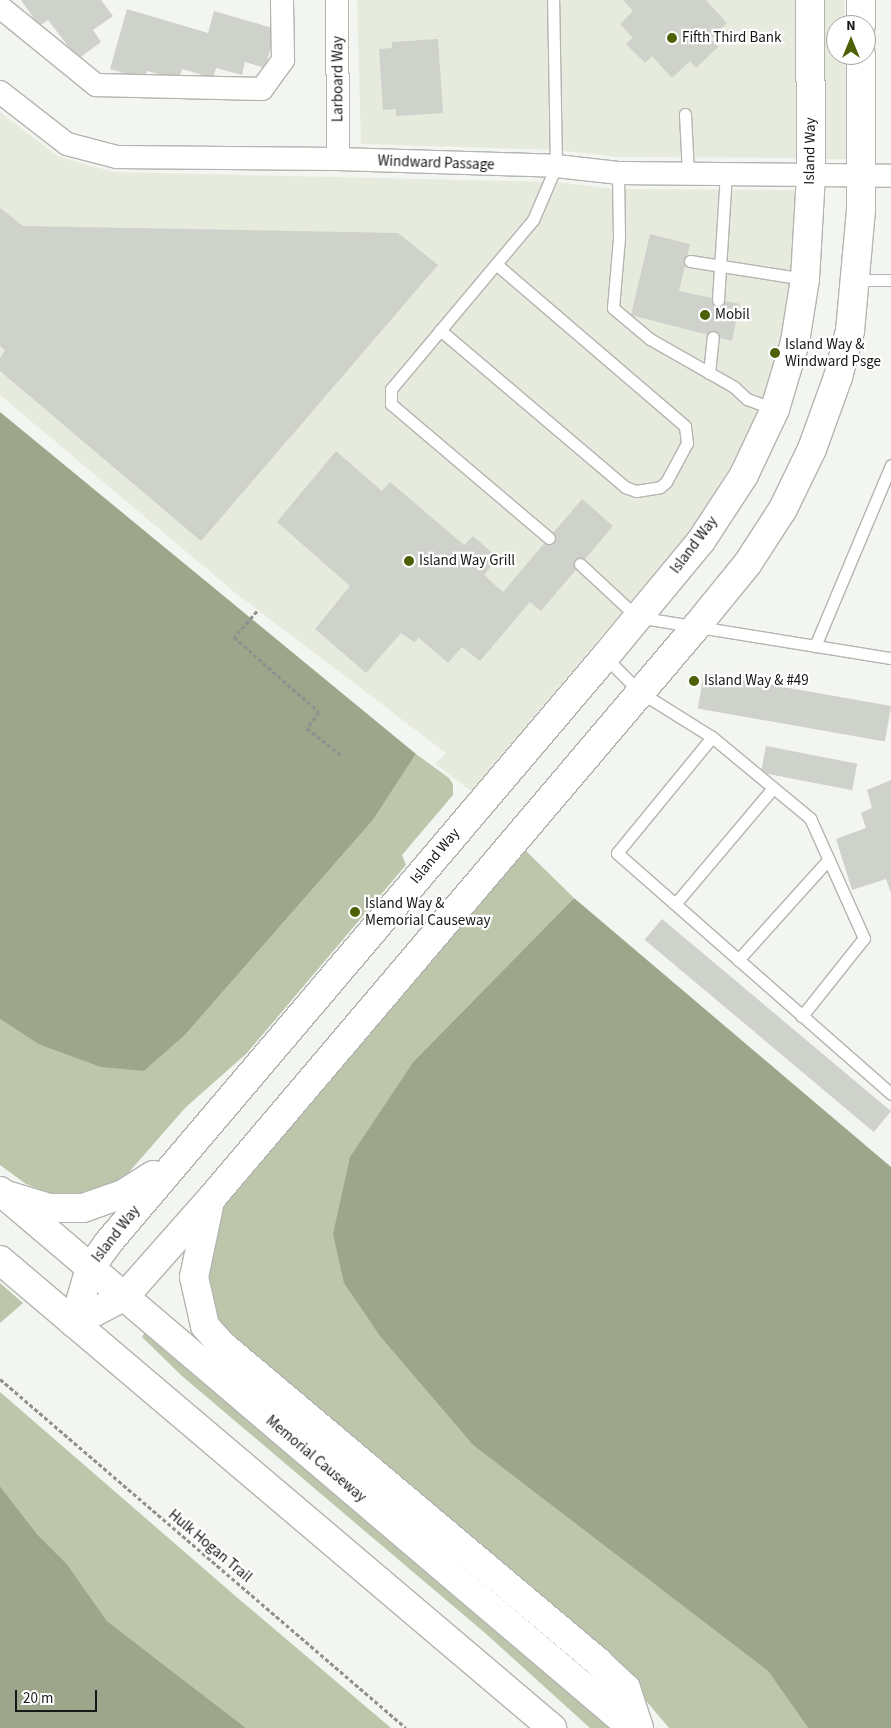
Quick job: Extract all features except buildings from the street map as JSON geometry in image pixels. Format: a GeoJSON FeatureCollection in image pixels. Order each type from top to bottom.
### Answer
{"type":"FeatureCollection","features":[{"type":"Feature","properties":{"kind":"street"},"geometry":{"type":"LineString","coordinates":[[0,8],[96,85],[262,88],[283,60],[282,0]]}},
{"type":"Feature","properties":{"kind":"street","name":"Larboard Way"},"geometry":{"type":"LineString","coordinates":[[337,0],[338,159]]}},
{"type":"Feature","properties":{"kind":"street","name":"Island Way"},"geometry":{"type":"LineString","coordinates":[[74,1323],[90,1268],[174,1162],[605,657],[700,541],[744,475],[775,409],[794,342],[805,279],[811,174],[810,0]]}},
{"type":"Feature","properties":{"kind":"street"},"geometry":{"type":"LineString","coordinates":[[861,0],[861,15]]}},
{"type":"Feature","properties":{"kind":"street"},"geometry":{"type":"LineString","coordinates":[[74,1323],[124,1296],[210,1200],[696,627],[748,563],[783,509],[812,449],[838,377],[856,280],[862,176],[862,65]]}},
{"type":"Feature","properties":{"kind":"street","name":"Windward Passage"},"geometry":{"type":"LineString","coordinates":[[0,92],[67,144],[117,157],[338,159],[556,166],[618,173],[891,176]]}},
{"type":"Feature","properties":{"kind":"street"},"geometry":{"type":"LineString","coordinates":[[3,1193],[49,1208],[83,1208],[123,1194],[174,1162]]}},
{"type":"Feature","properties":{"kind":"street","name":"Memorial Causeway"},"geometry":{"type":"LineString","coordinates":[[3,1193],[632,1728]]}},
{"type":"Feature","properties":{"kind":"street"},"geometry":{"type":"LineString","coordinates":[[210,1200],[194,1277],[205,1326],[222,1345],[599,1663],[626,1688],[639,1728]]}},
{"type":"Feature","properties":{"kind":"street"},"geometry":{"type":"LineString","coordinates":[[0,1260],[552,1728]]}},
{"type":"Feature","properties":{"kind":"lane"},"geometry":{"type":"LineString","coordinates":[[549,538],[391,404],[391,389],[533,220],[556,166],[553,0]]}},
{"type":"Feature","properties":{"kind":"lane"},"geometry":{"type":"LineString","coordinates":[[685,114],[688,173]]}},
{"type":"Feature","properties":{"kind":"lane"},"geometry":{"type":"LineString","coordinates":[[618,173],[619,238],[613,308],[650,339],[709,373],[747,399],[775,409]]}},
{"type":"Feature","properties":{"kind":"lane"},"geometry":{"type":"LineString","coordinates":[[718,300],[722,269],[726,173]]}},
{"type":"Feature","properties":{"kind":"lane"},"geometry":{"type":"LineString","coordinates":[[690,261],[722,269],[805,279]]}},
{"type":"Feature","properties":{"kind":"lane"},"geometry":{"type":"LineString","coordinates":[[440,330],[625,487],[636,491],[660,487],[666,482],[687,443],[685,426],[496,264]]}},
{"type":"Feature","properties":{"kind":"lane"},"geometry":{"type":"LineString","coordinates":[[856,280],[891,280]]}},
{"type":"Feature","properties":{"kind":"lane"},"geometry":{"type":"LineString","coordinates":[[709,373],[713,337]]}},
{"type":"Feature","properties":{"kind":"lane"},"geometry":{"type":"LineString","coordinates":[[815,646],[891,465]]}},
{"type":"Feature","properties":{"kind":"lane"},"geometry":{"type":"LineString","coordinates":[[580,564],[637,617],[891,658]]}},
{"type":"Feature","properties":{"kind":"lane"},"geometry":{"type":"LineString","coordinates":[[605,657],[640,692],[712,737],[810,818],[864,938],[802,1016]]}},
{"type":"Feature","properties":{"kind":"lane"},"geometry":{"type":"LineString","coordinates":[[712,737],[618,853],[891,1094]]}},
{"type":"Feature","properties":{"kind":"lane"},"geometry":{"type":"LineString","coordinates":[[675,904],[773,788]]}},
{"type":"Feature","properties":{"kind":"lane"},"geometry":{"type":"LineString","coordinates":[[738,960],[828,860]]}},
{"type":"Feature","properties":{"kind":"path"},"geometry":{"type":"LineString","coordinates":[[257,611],[234,637],[319,712],[307,728],[342,756]]}},
{"type":"Feature","properties":{"kind":"path","name":"Hulk Hogan Trail"},"geometry":{"type":"LineString","coordinates":[[0,1379],[406,1728]]}},
{"type":"Feature","properties":{"kind":"shaded area"},"geometry":{"type":"Polygon","coordinates":[[[357,0],[796,0],[797,158],[616,157],[557,150],[361,144],[357,0]]]}},
{"type":"Feature","properties":{"kind":"shaded area"},"geometry":{"type":"Polygon","coordinates":[[[824,0],[844,0],[845,15],[826,15],[826,65],[846,65],[848,159],[825,159],[824,0]]]}},
{"type":"Feature","properties":{"kind":"shaded area"},"geometry":{"type":"Polygon","coordinates":[[[0,112],[59,157],[114,172],[556,182],[615,189],[796,190],[790,277],[781,338],[762,403],[731,466],[690,531],[471,791],[435,764],[446,753],[233,591],[0,395],[0,112]]]}},
{"type":"Feature","properties":{"kind":"shaded area"},"geometry":{"type":"Polygon","coordinates":[[[0,412],[416,754],[373,820],[185,1035],[144,1071],[101,1067],[38,1044],[0,1019],[0,412]]]}},
{"type":"Feature","properties":{"kind":"shaded area"},"geometry":{"type":"Polygon","coordinates":[[[416,754],[449,778],[453,784],[453,795],[402,855],[406,865],[247,1053],[185,1108],[123,1179],[88,1195],[51,1194],[26,1184],[0,1165],[0,1019],[38,1044],[144,1071],[185,1035],[373,820],[416,754]]]}},
{"type":"Feature","properties":{"kind":"shaded area"},"geometry":{"type":"Polygon","coordinates":[[[525,850],[574,898],[414,1061],[474,1446],[768,1671],[808,1728],[669,1728],[631,1683],[221,1334],[205,1283],[221,1207],[525,850]]]}},
{"type":"Feature","properties":{"kind":"shaded area"},"geometry":{"type":"Polygon","coordinates":[[[574,898],[891,1167],[891,1728],[808,1728],[768,1671],[474,1446],[380,1336],[344,1283],[333,1234],[350,1157],[414,1061],[574,898]]]}},
{"type":"Feature","properties":{"kind":"shaded area"},"geometry":{"type":"Polygon","coordinates":[[[0,1283],[23,1303],[0,1323],[0,1283]]]}},
{"type":"Feature","properties":{"kind":"shaded area"},"geometry":{"type":"Polygon","coordinates":[[[145,1332],[612,1728],[590,1728],[485,1633],[182,1376],[142,1337],[145,1332]]]}},
{"type":"Feature","properties":{"kind":"shaded area"},"geometry":{"type":"Polygon","coordinates":[[[0,1392],[391,1728],[246,1728],[107,1621],[67,1564],[37,1534],[0,1486],[0,1392]]]}},
{"type":"Feature","properties":{"kind":"shaded area"},"geometry":{"type":"Polygon","coordinates":[[[0,1486],[37,1534],[67,1564],[107,1621],[246,1728],[0,1728],[0,1486]]]}},
{"type":"Feature","properties":{"kind":"place","name":"Fifth Third Bank"},"geometry":{"type":"Point","coordinates":[672,38]}},
{"type":"Feature","properties":{"kind":"place","name":"Mobil"},"geometry":{"type":"Point","coordinates":[705,315]}},
{"type":"Feature","properties":{"kind":"place","name":"Island Way & Windward Psge"},"geometry":{"type":"Point","coordinates":[775,353]}},
{"type":"Feature","properties":{"kind":"place","name":"Island Way Grill"},"geometry":{"type":"Point","coordinates":[409,561]}},
{"type":"Feature","properties":{"kind":"place","name":"Island Way & #49"},"geometry":{"type":"Point","coordinates":[694,681]}},
{"type":"Feature","properties":{"kind":"place","name":"Island Way & Memorial Causeway"},"geometry":{"type":"Point","coordinates":[355,912]}}]}
